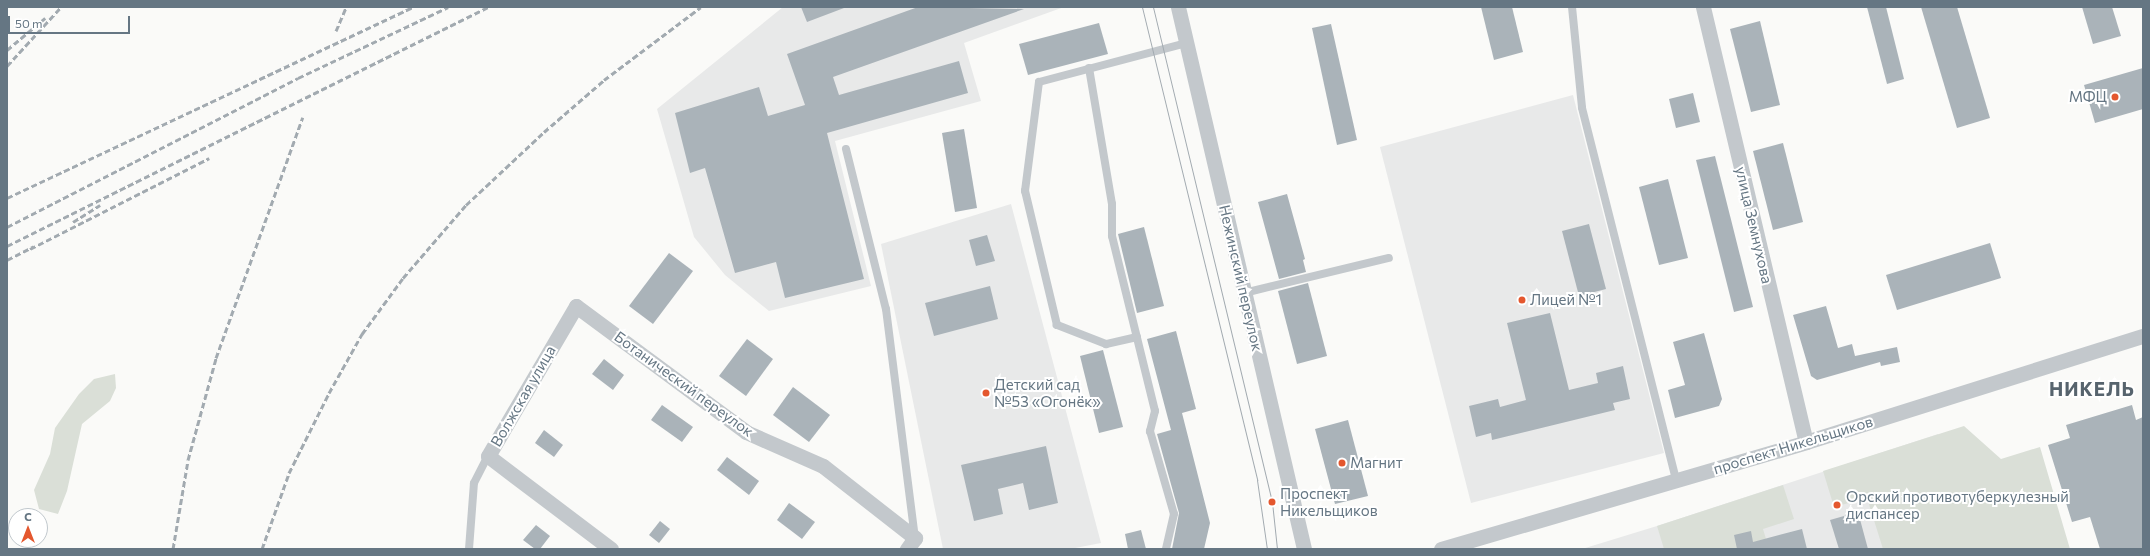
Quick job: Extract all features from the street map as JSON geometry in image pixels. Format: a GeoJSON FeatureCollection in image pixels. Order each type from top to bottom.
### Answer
{"type":"FeatureCollection","features":[{"type":"Feature","properties":{"kind":"street","name":"Нежинский переулок"},"geometry":{"type":"LineString","coordinates":[[1178,7],[1304,549]]}},
{"type":"Feature","properties":{"kind":"street","name":"улица Земнухова"},"geometry":{"type":"LineString","coordinates":[[1702,7],[1806,442]]}},
{"type":"Feature","properties":{"kind":"street","name":"Ботанический переулок"},"geometry":{"type":"LineString","coordinates":[[576,306],[746,432],[823,466],[912,545]]}},
{"type":"Feature","properties":{"kind":"street","name":"Волжская улица"},"geometry":{"type":"LineString","coordinates":[[576,306],[488,456],[611,549]]}},
{"type":"Feature","properties":{"kind":"street","name":"проспект Никельщиков"},"geometry":{"type":"LineString","coordinates":[[1441,549],[1806,442],[2143,336]]}},
{"type":"Feature","properties":{"kind":"lane"},"geometry":{"type":"LineString","coordinates":[[1572,7],[1582,108],[1676,480]]}},
{"type":"Feature","properties":{"kind":"lane"},"geometry":{"type":"LineString","coordinates":[[1137,337],[1106,344],[1057,324],[1025,191],[1039,82],[1187,43]]}},
{"type":"Feature","properties":{"kind":"lane"},"geometry":{"type":"LineString","coordinates":[[1089,68],[1112,204],[1112,236],[1155,411],[1150,431],[1174,514],[1166,549]]}},
{"type":"Feature","properties":{"kind":"lane"},"geometry":{"type":"LineString","coordinates":[[846,149],[886,309],[912,545]]}},
{"type":"Feature","properties":{"kind":"lane"},"geometry":{"type":"LineString","coordinates":[[1244,293],[1389,258]]}},
{"type":"Feature","properties":{"kind":"lane"},"geometry":{"type":"LineString","coordinates":[[469,549],[474,484],[488,456]]}},
{"type":"Feature","properties":{"kind":"shaded area"},"geometry":{"type":"Polygon","coordinates":[[[783,7],[1064,7],[964,43],[981,101],[835,141],[871,286],[769,311],[725,275],[694,237],[657,109],[783,7]]]}},
{"type":"Feature","properties":{"kind":"shaded area","name":"Лицей №1"},"geometry":{"type":"Polygon","coordinates":[[[1573,95],[1664,453],[1471,503],[1380,147],[1573,95]]]}},
{"type":"Feature","properties":{"kind":"shaded area","name":"Детский сад №53 «Огонёк»"},"geometry":{"type":"Polygon","coordinates":[[[1011,204],[1101,543],[1070,549],[943,549],[881,244],[1011,204]]]}},
{"type":"Feature","properties":{"kind":"shaded area"},"geometry":{"type":"Polygon","coordinates":[[[115,374],[116,388],[110,401],[82,424],[67,491],[58,514],[48,511],[48,508],[39,508],[34,490],[50,454],[55,428],[79,394],[94,379],[115,374]]]}},
{"type":"Feature","properties":{"kind":"shaded area"},"geometry":{"type":"Polygon","coordinates":[[[1964,426],[2001,459],[2040,447],[2070,549],[1883,549],[1867,498],[1834,507],[1823,471],[1964,426]]]}},
{"type":"Feature","properties":{"kind":"shaded area","name":"Орский противотуберкулезный диспансер"},"geometry":{"type":"Polygon","coordinates":[[[1938,434],[1965,549],[1582,549],[1657,526],[1938,434]]]}},
{"type":"Feature","properties":{"kind":"shaded area"},"geometry":{"type":"Polygon","coordinates":[[[1783,485],[1794,519],[1763,529],[1769,549],[1664,549],[1657,526],[1783,485]]]}},
{"type":"Feature","properties":{"kind":"building"},"geometry":{"type":"Polygon","coordinates":[[[801,7],[844,7],[844,8],[807,22],[801,7]]]}},
{"type":"Feature","properties":{"kind":"building"},"geometry":{"type":"Polygon","coordinates":[[[918,7],[1024,9],[833,77],[839,95],[959,61],[968,93],[827,133],[864,279],[785,298],[776,262],[735,273],[705,168],[690,173],[675,113],[759,87],[768,116],[805,105],[787,54],[918,7]]]}},
{"type":"Feature","properties":{"kind":"building"},"geometry":{"type":"Polygon","coordinates":[[[1481,7],[1512,7],[1523,52],[1494,60],[1481,7]]]}},
{"type":"Feature","properties":{"kind":"building"},"geometry":{"type":"Polygon","coordinates":[[[1867,7],[1886,7],[1904,79],[1887,84],[1867,7]]]}},
{"type":"Feature","properties":{"kind":"building"},"geometry":{"type":"Polygon","coordinates":[[[1921,7],[1957,7],[1990,118],[1957,128],[1921,7]]]}},
{"type":"Feature","properties":{"kind":"building"},"geometry":{"type":"Polygon","coordinates":[[[2082,7],[2112,7],[2121,36],[2093,44],[2082,7]]]}},
{"type":"Feature","properties":{"kind":"building"},"geometry":{"type":"Polygon","coordinates":[[[1760,21],[1780,105],[1751,112],[1730,29],[1760,21]]]}},
{"type":"Feature","properties":{"kind":"building"},"geometry":{"type":"Polygon","coordinates":[[[1099,23],[1108,54],[1028,75],[1019,44],[1099,23]]]}},
{"type":"Feature","properties":{"kind":"building"},"geometry":{"type":"Polygon","coordinates":[[[1331,24],[1357,140],[1337,145],[1312,28],[1331,24]]]}},
{"type":"Feature","properties":{"kind":"building","name":"МФЦ"},"geometry":{"type":"Polygon","coordinates":[[[2143,68],[2143,109],[2095,123],[2084,85],[2143,68]]]}},
{"type":"Feature","properties":{"kind":"building"},"geometry":{"type":"Polygon","coordinates":[[[1693,93],[1700,122],[1676,128],[1669,99],[1693,93]]]}},
{"type":"Feature","properties":{"kind":"building"},"geometry":{"type":"Polygon","coordinates":[[[964,129],[977,208],[955,212],[942,133],[964,129]]]}},
{"type":"Feature","properties":{"kind":"building"},"geometry":{"type":"Polygon","coordinates":[[[1783,143],[1803,222],[1773,230],[1753,151],[1783,143]]]}},
{"type":"Feature","properties":{"kind":"building"},"geometry":{"type":"Polygon","coordinates":[[[1715,156],[1753,307],[1734,312],[1696,160],[1715,156]]]}},
{"type":"Feature","properties":{"kind":"building"},"geometry":{"type":"Polygon","coordinates":[[[1668,179],[1688,258],[1659,265],[1639,187],[1668,179]]]}},
{"type":"Feature","properties":{"kind":"building"},"geometry":{"type":"Polygon","coordinates":[[[1287,194],[1305,259],[1303,260],[1306,272],[1279,279],[1258,202],[1287,194]]]}},
{"type":"Feature","properties":{"kind":"building"},"geometry":{"type":"Polygon","coordinates":[[[1589,224],[1606,289],[1579,296],[1562,231],[1589,224]]]}},
{"type":"Feature","properties":{"kind":"building"},"geometry":{"type":"Polygon","coordinates":[[[1144,227],[1164,306],[1137,313],[1118,234],[1144,227]]]}},
{"type":"Feature","properties":{"kind":"building"},"geometry":{"type":"Polygon","coordinates":[[[987,235],[995,261],[976,266],[969,240],[987,235]]]}},
{"type":"Feature","properties":{"kind":"building"},"geometry":{"type":"Polygon","coordinates":[[[1990,243],[2001,278],[1897,310],[1886,275],[1990,243]]]}},
{"type":"Feature","properties":{"kind":"building"},"geometry":{"type":"Polygon","coordinates":[[[669,253],[693,271],[653,324],[629,306],[669,253]]]}},
{"type":"Feature","properties":{"kind":"building"},"geometry":{"type":"Polygon","coordinates":[[[1308,283],[1327,356],[1297,364],[1278,291],[1308,283]]]}},
{"type":"Feature","properties":{"kind":"building"},"geometry":{"type":"Polygon","coordinates":[[[990,286],[998,319],[934,336],[925,303],[990,286]]]}},
{"type":"Feature","properties":{"kind":"building"},"geometry":{"type":"Polygon","coordinates":[[[1826,306],[1838,348],[1852,344],[1855,356],[1897,347],[1900,362],[1881,366],[1880,362],[1817,380],[1811,376],[1793,315],[1826,306]]]}},
{"type":"Feature","properties":{"kind":"building"},"geometry":{"type":"Polygon","coordinates":[[[1550,313],[1569,390],[1598,383],[1596,373],[1623,366],[1630,399],[1613,403],[1615,410],[1492,440],[1491,433],[1476,437],[1469,406],[1498,399],[1500,407],[1526,400],[1507,323],[1550,313]]]}},
{"type":"Feature","properties":{"kind":"building"},"geometry":{"type":"Polygon","coordinates":[[[1176,331],[1196,409],[1182,413],[1210,523],[1204,549],[1172,549],[1179,513],[1157,434],[1171,430],[1147,339],[1176,331]]]}},
{"type":"Feature","properties":{"kind":"building"},"geometry":{"type":"Polygon","coordinates":[[[1704,333],[1722,399],[1719,406],[1675,418],[1668,390],[1685,385],[1673,342],[1704,333]]]}},
{"type":"Feature","properties":{"kind":"building"},"geometry":{"type":"Polygon","coordinates":[[[747,339],[773,359],[746,396],[719,376],[747,339]]]}},
{"type":"Feature","properties":{"kind":"building"},"geometry":{"type":"Polygon","coordinates":[[[1103,350],[1123,427],[1099,433],[1080,356],[1103,350]]]}},
{"type":"Feature","properties":{"kind":"building"},"geometry":{"type":"Polygon","coordinates":[[[604,359],[624,375],[613,390],[592,374],[604,359]]]}},
{"type":"Feature","properties":{"kind":"building"},"geometry":{"type":"Polygon","coordinates":[[[793,387],[830,415],[809,442],[773,415],[793,387]]]}},
{"type":"Feature","properties":{"kind":"building"},"geometry":{"type":"Polygon","coordinates":[[[662,405],[693,427],[682,442],[651,420],[662,405]]]}},
{"type":"Feature","properties":{"kind":"building"},"geometry":{"type":"Polygon","coordinates":[[[2132,405],[2136,420],[2143,417],[2143,549],[2100,549],[2090,517],[2072,522],[2048,445],[2070,438],[2066,425],[2132,405]]]}},
{"type":"Feature","properties":{"kind":"building","name":"Магнит"},"geometry":{"type":"Polygon","coordinates":[[[1348,420],[1368,496],[1335,504],[1315,429],[1348,420]]]}},
{"type":"Feature","properties":{"kind":"building"},"geometry":{"type":"Polygon","coordinates":[[[544,430],[563,445],[554,457],[535,443],[544,430]]]}},
{"type":"Feature","properties":{"kind":"building"},"geometry":{"type":"Polygon","coordinates":[[[1046,446],[1058,503],[1029,510],[1023,483],[998,489],[1003,514],[974,521],[961,465],[1046,446]]]}},
{"type":"Feature","properties":{"kind":"building"},"geometry":{"type":"Polygon","coordinates":[[[727,457],[759,481],[749,495],[717,470],[727,457]]]}},
{"type":"Feature","properties":{"kind":"building"},"geometry":{"type":"Polygon","coordinates":[[[789,503],[815,522],[802,539],[777,520],[789,503]]]}},
{"type":"Feature","properties":{"kind":"building"},"geometry":{"type":"Polygon","coordinates":[[[1858,512],[1868,549],[1839,549],[1830,520],[1858,512]]]}},
{"type":"Feature","properties":{"kind":"building"},"geometry":{"type":"Polygon","coordinates":[[[660,521],[670,529],[659,543],[649,535],[660,521]]]}},
{"type":"Feature","properties":{"kind":"building"},"geometry":{"type":"Polygon","coordinates":[[[536,525],[550,536],[540,549],[535,549],[523,540],[536,525]]]}},
{"type":"Feature","properties":{"kind":"building"},"geometry":{"type":"Polygon","coordinates":[[[1802,529],[1807,549],[1737,549],[1734,535],[1751,531],[1753,542],[1802,529]]]}},
{"type":"Feature","properties":{"kind":"building"},"geometry":{"type":"Polygon","coordinates":[[[1141,530],[1146,549],[1128,549],[1125,534],[1141,530]]]}},
{"type":"Feature","properties":{"kind":"tram line"},"geometry":{"type":"LineString","coordinates":[[1142,7],[1257,480],[1267,549]]}},
{"type":"Feature","properties":{"kind":"tram line"},"geometry":{"type":"LineString","coordinates":[[1153,7],[1272,502],[1277,549]]}},
{"type":"Feature","properties":{"kind":"railway"},"geometry":{"type":"LineString","coordinates":[[7,66],[61,7]]}},
{"type":"Feature","properties":{"kind":"railway"},"geometry":{"type":"LineString","coordinates":[[336,31],[346,7]]}},
{"type":"Feature","properties":{"kind":"railway"},"geometry":{"type":"LineString","coordinates":[[7,198],[413,7]]}},
{"type":"Feature","properties":{"kind":"railway"},"geometry":{"type":"LineString","coordinates":[[7,227],[298,78],[448,7]]}},
{"type":"Feature","properties":{"kind":"railway"},"geometry":{"type":"LineString","coordinates":[[7,246],[488,7]]}},
{"type":"Feature","properties":{"kind":"railway"},"geometry":{"type":"LineString","coordinates":[[262,549],[289,473],[329,393],[362,334],[403,278],[466,205],[544,132],[604,80],[701,7]]}},
{"type":"Feature","properties":{"kind":"railway"},"geometry":{"type":"LineString","coordinates":[[7,50],[45,18]]}},
{"type":"Feature","properties":{"kind":"railway"},"geometry":{"type":"LineString","coordinates":[[173,549],[188,460],[216,358],[303,117]]}},
{"type":"Feature","properties":{"kind":"railway"},"geometry":{"type":"LineString","coordinates":[[30,249],[209,158]]}},
{"type":"Feature","properties":{"kind":"railway"},"geometry":{"type":"LineString","coordinates":[[73,222],[100,205]]}},
{"type":"Feature","properties":{"kind":"railway"},"geometry":{"type":"LineString","coordinates":[[7,260],[34,246]]}},
{"type":"Feature","properties":{"kind":"place","name":"МФЦ"},"geometry":{"type":"Point","coordinates":[2115,97]}},
{"type":"Feature","properties":{"kind":"place","name":"Лицей №1"},"geometry":{"type":"Point","coordinates":[1522,300]}},
{"type":"Feature","properties":{"kind":"place","name":"Детский сад №53 «Огонёк»"},"geometry":{"type":"Point","coordinates":[986,393]}},
{"type":"Feature","properties":{"kind":"place","name":"Магнит"},"geometry":{"type":"Point","coordinates":[1342,463]}},
{"type":"Feature","properties":{"kind":"place","name":"Проспект Никельщиков"},"geometry":{"type":"Point","coordinates":[1272,502]}},
{"type":"Feature","properties":{"kind":"place","name":"Орский противотуберкулезный диспансер"},"geometry":{"type":"Point","coordinates":[1837,505]}},
{"type":"Feature","properties":{"kind":"district","name":"НИКЕЛЬ"},"geometry":{"type":"Point","coordinates":[2092,389]}}]}
